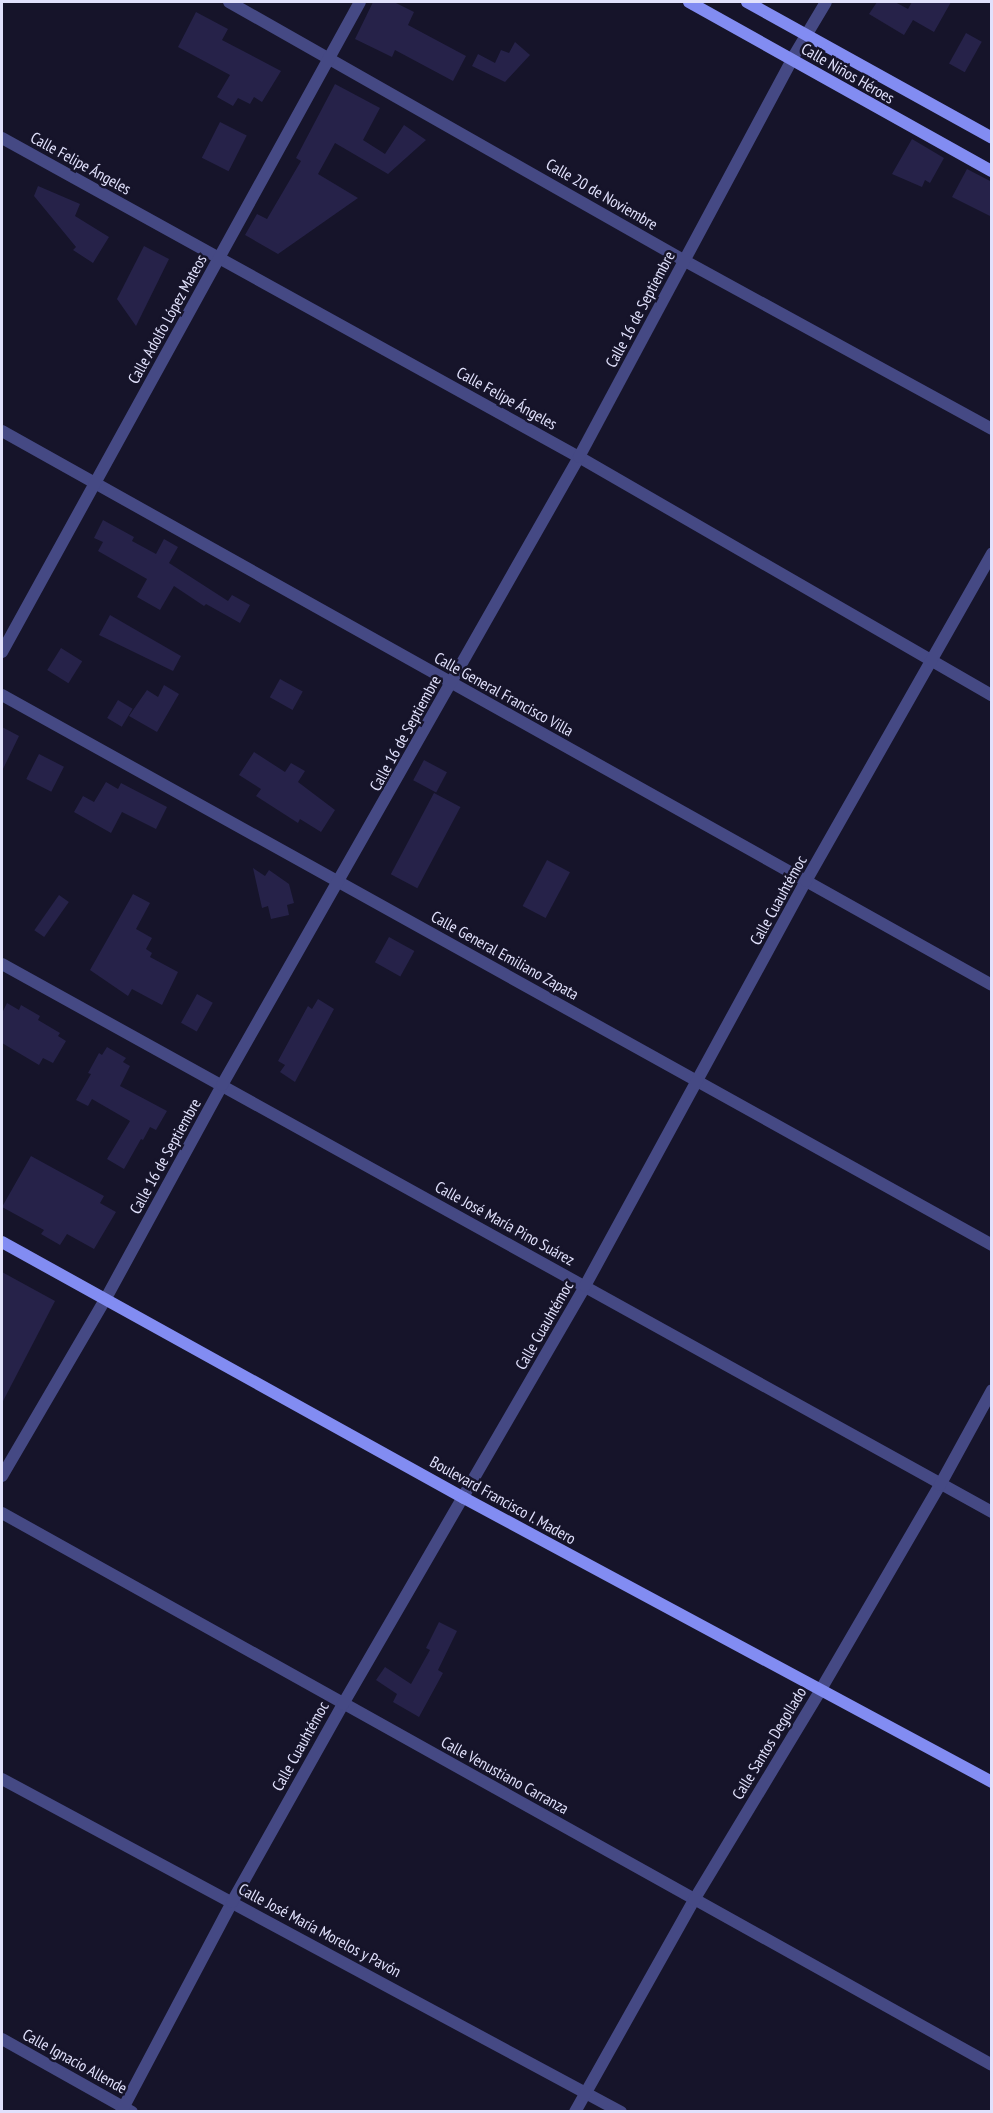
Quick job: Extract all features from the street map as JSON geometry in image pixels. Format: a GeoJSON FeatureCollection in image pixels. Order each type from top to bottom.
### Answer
{"type":"FeatureCollection","features":[{"type":"Feature","properties":{"kind":"street","name":"Calle 20 de Noviembre"},"geometry":{"type":"LineString","coordinates":[[229,2],[329,56],[685,261],[992,429]]}},
{"type":"Feature","properties":{"kind":"street","name":"Calle Adolfo López Mateos"},"geometry":{"type":"LineString","coordinates":[[2,652],[360,2]]}},
{"type":"Feature","properties":{"kind":"street","name":"Calle Niños Héroes"},"geometry":{"type":"LineString","coordinates":[[689,2],[992,171]]}},
{"type":"Feature","properties":{"kind":"street","name":"Calle Niños Héroes"},"geometry":{"type":"LineString","coordinates":[[747,2],[992,138]]}},
{"type":"Feature","properties":{"kind":"street","name":"Calle 16 de Septiembre"},"geometry":{"type":"LineString","coordinates":[[2,1476],[105,1300],[222,1085],[579,457],[792,59],[826,2]]}},
{"type":"Feature","properties":{"kind":"street","name":"Calle Felipe Ángeles"},"geometry":{"type":"LineString","coordinates":[[2,138],[579,457],[931,662],[992,695]]}},
{"type":"Feature","properties":{"kind":"street","name":"Calle General Francisco Villa"},"geometry":{"type":"LineString","coordinates":[[2,431],[992,984]]}},
{"type":"Feature","properties":{"kind":"street","name":"Calle Cuauhtémoc"},"geometry":{"type":"LineString","coordinates":[[125,2110],[232,1902],[343,1704],[585,1286],[806,882],[992,553]]}},
{"type":"Feature","properties":{"kind":"street","name":"Calle General Emiliano Zapata"},"geometry":{"type":"LineString","coordinates":[[2,695],[992,1245]]}},
{"type":"Feature","properties":{"kind":"street","name":"Calle José María Pino Suárez"},"geometry":{"type":"LineString","coordinates":[[2,964],[992,1512]]}},
{"type":"Feature","properties":{"kind":"street","name":"Boulevard Francisco I. Madero"},"geometry":{"type":"LineString","coordinates":[[2,1242],[464,1498],[992,1782]]}},
{"type":"Feature","properties":{"kind":"street","name":"Calle Santos Degollado"},"geometry":{"type":"LineString","coordinates":[[575,2112],[694,1899],[820,1691],[940,1485],[992,1390]]}},
{"type":"Feature","properties":{"kind":"street","name":"Calle Venustiano Carranza"},"geometry":{"type":"LineString","coordinates":[[2,1514],[992,2066]]}},
{"type":"Feature","properties":{"kind":"street","name":"Calle José María Morelos y Pavón"},"geometry":{"type":"LineString","coordinates":[[2,1779],[621,2112]]}},
{"type":"Feature","properties":{"kind":"street","name":"Calle Ignacio Allende"},"geometry":{"type":"LineString","coordinates":[[2,2039],[125,2110]]}},
{"type":"Feature","properties":{"kind":"building"},"geometry":{"type":"Polygon","coordinates":[[[373,2],[394,2],[414,12],[408,25],[466,56],[453,81],[395,50],[392,57],[355,39],[373,2]]]}},
{"type":"Feature","properties":{"kind":"building"},"geometry":{"type":"Polygon","coordinates":[[[877,2],[895,2],[908,9],[912,2],[951,2],[934,32],[913,20],[904,35],[869,14],[877,2]]]}},
{"type":"Feature","properties":{"kind":"building"},"geometry":{"type":"Polygon","coordinates":[[[196,12],[228,29],[222,40],[281,71],[262,102],[254,97],[250,104],[238,98],[233,106],[217,97],[230,75],[178,47],[196,12]]]}},
{"type":"Feature","properties":{"kind":"building"},"geometry":{"type":"Polygon","coordinates":[[[966,33],[982,42],[965,72],[949,64],[966,33]]]}},
{"type":"Feature","properties":{"kind":"building"},"geometry":{"type":"Polygon","coordinates":[[[515,42],[530,55],[505,82],[472,66],[478,54],[495,63],[501,50],[509,53],[515,42]]]}},
{"type":"Feature","properties":{"kind":"building"},"geometry":{"type":"Polygon","coordinates":[[[335,84],[380,108],[363,140],[385,154],[404,125],[426,140],[388,174],[335,143],[318,174],[358,198],[278,254],[245,235],[257,214],[267,219],[301,161],[296,158],[335,84]]]}},
{"type":"Feature","properties":{"kind":"building"},"geometry":{"type":"Polygon","coordinates":[[[220,122],[247,136],[229,171],[202,158],[220,122]]]}},
{"type":"Feature","properties":{"kind":"building"},"geometry":{"type":"Polygon","coordinates":[[[912,139],[944,158],[930,183],[925,180],[922,187],[892,174],[912,139]]]}},
{"type":"Feature","properties":{"kind":"building"},"geometry":{"type":"Polygon","coordinates":[[[967,169],[992,182],[992,217],[952,197],[967,169]]]}},
{"type":"Feature","properties":{"kind":"building"},"geometry":{"type":"Polygon","coordinates":[[[38,186],[80,204],[75,216],[109,237],[93,263],[73,250],[76,247],[34,196],[38,186]]]}},
{"type":"Feature","properties":{"kind":"building"},"geometry":{"type":"Polygon","coordinates":[[[144,246],[169,259],[136,326],[117,299],[144,246]]]}},
{"type":"Feature","properties":{"kind":"building"},"geometry":{"type":"Polygon","coordinates":[[[103,520],[134,537],[132,541],[156,554],[164,539],[178,547],[169,563],[228,601],[232,595],[250,605],[240,623],[206,604],[204,606],[174,586],[160,610],[137,597],[147,579],[98,551],[103,542],[94,538],[103,520]]]}},
{"type":"Feature","properties":{"kind":"building"},"geometry":{"type":"Polygon","coordinates":[[[110,615],[181,656],[173,671],[99,635],[110,615]]]}},
{"type":"Feature","properties":{"kind":"building"},"geometry":{"type":"Polygon","coordinates":[[[61,648],[82,661],[68,683],[47,670],[61,648]]]}},
{"type":"Feature","properties":{"kind":"building"},"geometry":{"type":"Polygon","coordinates":[[[280,679],[303,692],[293,710],[270,697],[280,679]]]}},
{"type":"Feature","properties":{"kind":"building"},"geometry":{"type":"Polygon","coordinates":[[[164,685],[179,694],[157,732],[129,716],[147,690],[158,697],[164,685]]]}},
{"type":"Feature","properties":{"kind":"building"},"geometry":{"type":"Polygon","coordinates":[[[118,700],[133,709],[122,727],[107,718],[118,700]]]}},
{"type":"Feature","properties":{"kind":"building"},"geometry":{"type":"Polygon","coordinates":[[[2,727],[19,736],[2,771],[2,727]]]}},
{"type":"Feature","properties":{"kind":"building"},"geometry":{"type":"Polygon","coordinates":[[[254,752],[285,772],[291,763],[305,771],[298,782],[335,810],[321,832],[300,819],[298,823],[256,796],[261,789],[239,775],[254,752]]]}},
{"type":"Feature","properties":{"kind":"building"},"geometry":{"type":"Polygon","coordinates":[[[39,754],[64,767],[51,792],[26,779],[39,754]]]}},
{"type":"Feature","properties":{"kind":"building"},"geometry":{"type":"Polygon","coordinates":[[[424,760],[447,772],[436,793],[413,780],[424,760]]]}},
{"type":"Feature","properties":{"kind":"building"},"geometry":{"type":"Polygon","coordinates":[[[106,782],[118,789],[121,783],[167,807],[156,829],[122,812],[111,833],[74,812],[83,796],[94,802],[106,782]]]}},
{"type":"Feature","properties":{"kind":"building"},"geometry":{"type":"Polygon","coordinates":[[[434,793],[460,807],[417,888],[391,874],[434,793]]]}},
{"type":"Feature","properties":{"kind":"building"},"geometry":{"type":"Polygon","coordinates":[[[547,860],[570,872],[546,918],[523,906],[547,860]]]}},
{"type":"Feature","properties":{"kind":"building"},"geometry":{"type":"Polygon","coordinates":[[[253,868],[265,876],[269,870],[289,884],[294,903],[287,905],[289,915],[271,919],[268,906],[262,908],[253,868]]]}},
{"type":"Feature","properties":{"kind":"building"},"geometry":{"type":"Polygon","coordinates":[[[133,894],[150,903],[136,929],[152,938],[146,949],[152,953],[150,957],[178,972],[162,1005],[132,989],[128,996],[90,970],[133,894]]]}},
{"type":"Feature","properties":{"kind":"building"},"geometry":{"type":"Polygon","coordinates":[[[59,895],[69,902],[44,937],[34,930],[59,895]]]}},
{"type":"Feature","properties":{"kind":"building"},"geometry":{"type":"Polygon","coordinates":[[[389,937],[414,951],[400,976],[375,962],[389,937]]]}},
{"type":"Feature","properties":{"kind":"building"},"geometry":{"type":"Polygon","coordinates":[[[197,994],[213,1003],[197,1032],[181,1023],[197,994]]]}},
{"type":"Feature","properties":{"kind":"building"},"geometry":{"type":"Polygon","coordinates":[[[318,999],[334,1009],[295,1082],[280,1072],[285,1065],[278,1061],[308,1006],[312,1009],[318,999]]]}},
{"type":"Feature","properties":{"kind":"building"},"geometry":{"type":"Polygon","coordinates":[[[7,1003],[19,1010],[21,1005],[40,1016],[38,1020],[60,1033],[58,1036],[66,1041],[53,1063],[43,1058],[39,1065],[2,1043],[2,1013],[7,1003]]]}},
{"type":"Feature","properties":{"kind":"building"},"geometry":{"type":"Polygon","coordinates":[[[107,1047],[126,1058],[123,1062],[130,1066],[120,1086],[167,1111],[156,1130],[150,1127],[143,1140],[141,1139],[124,1169],[107,1159],[130,1121],[92,1099],[88,1106],[76,1100],[91,1074],[88,1073],[99,1053],[102,1055],[107,1047]]]}},
{"type":"Feature","properties":{"kind":"building"},"geometry":{"type":"Polygon","coordinates":[[[31,1156],[104,1196],[100,1203],[116,1212],[94,1249],[67,1234],[60,1245],[41,1234],[44,1230],[2,1207],[31,1156]]]}},
{"type":"Feature","properties":{"kind":"building"},"geometry":{"type":"Polygon","coordinates":[[[2,1272],[55,1301],[2,1403],[2,1272]]]}},
{"type":"Feature","properties":{"kind":"building"},"geometry":{"type":"Polygon","coordinates":[[[439,1622],[457,1631],[438,1670],[443,1673],[419,1717],[393,1702],[397,1694],[376,1680],[385,1667],[411,1684],[430,1650],[426,1648],[439,1622]]]}}]}
